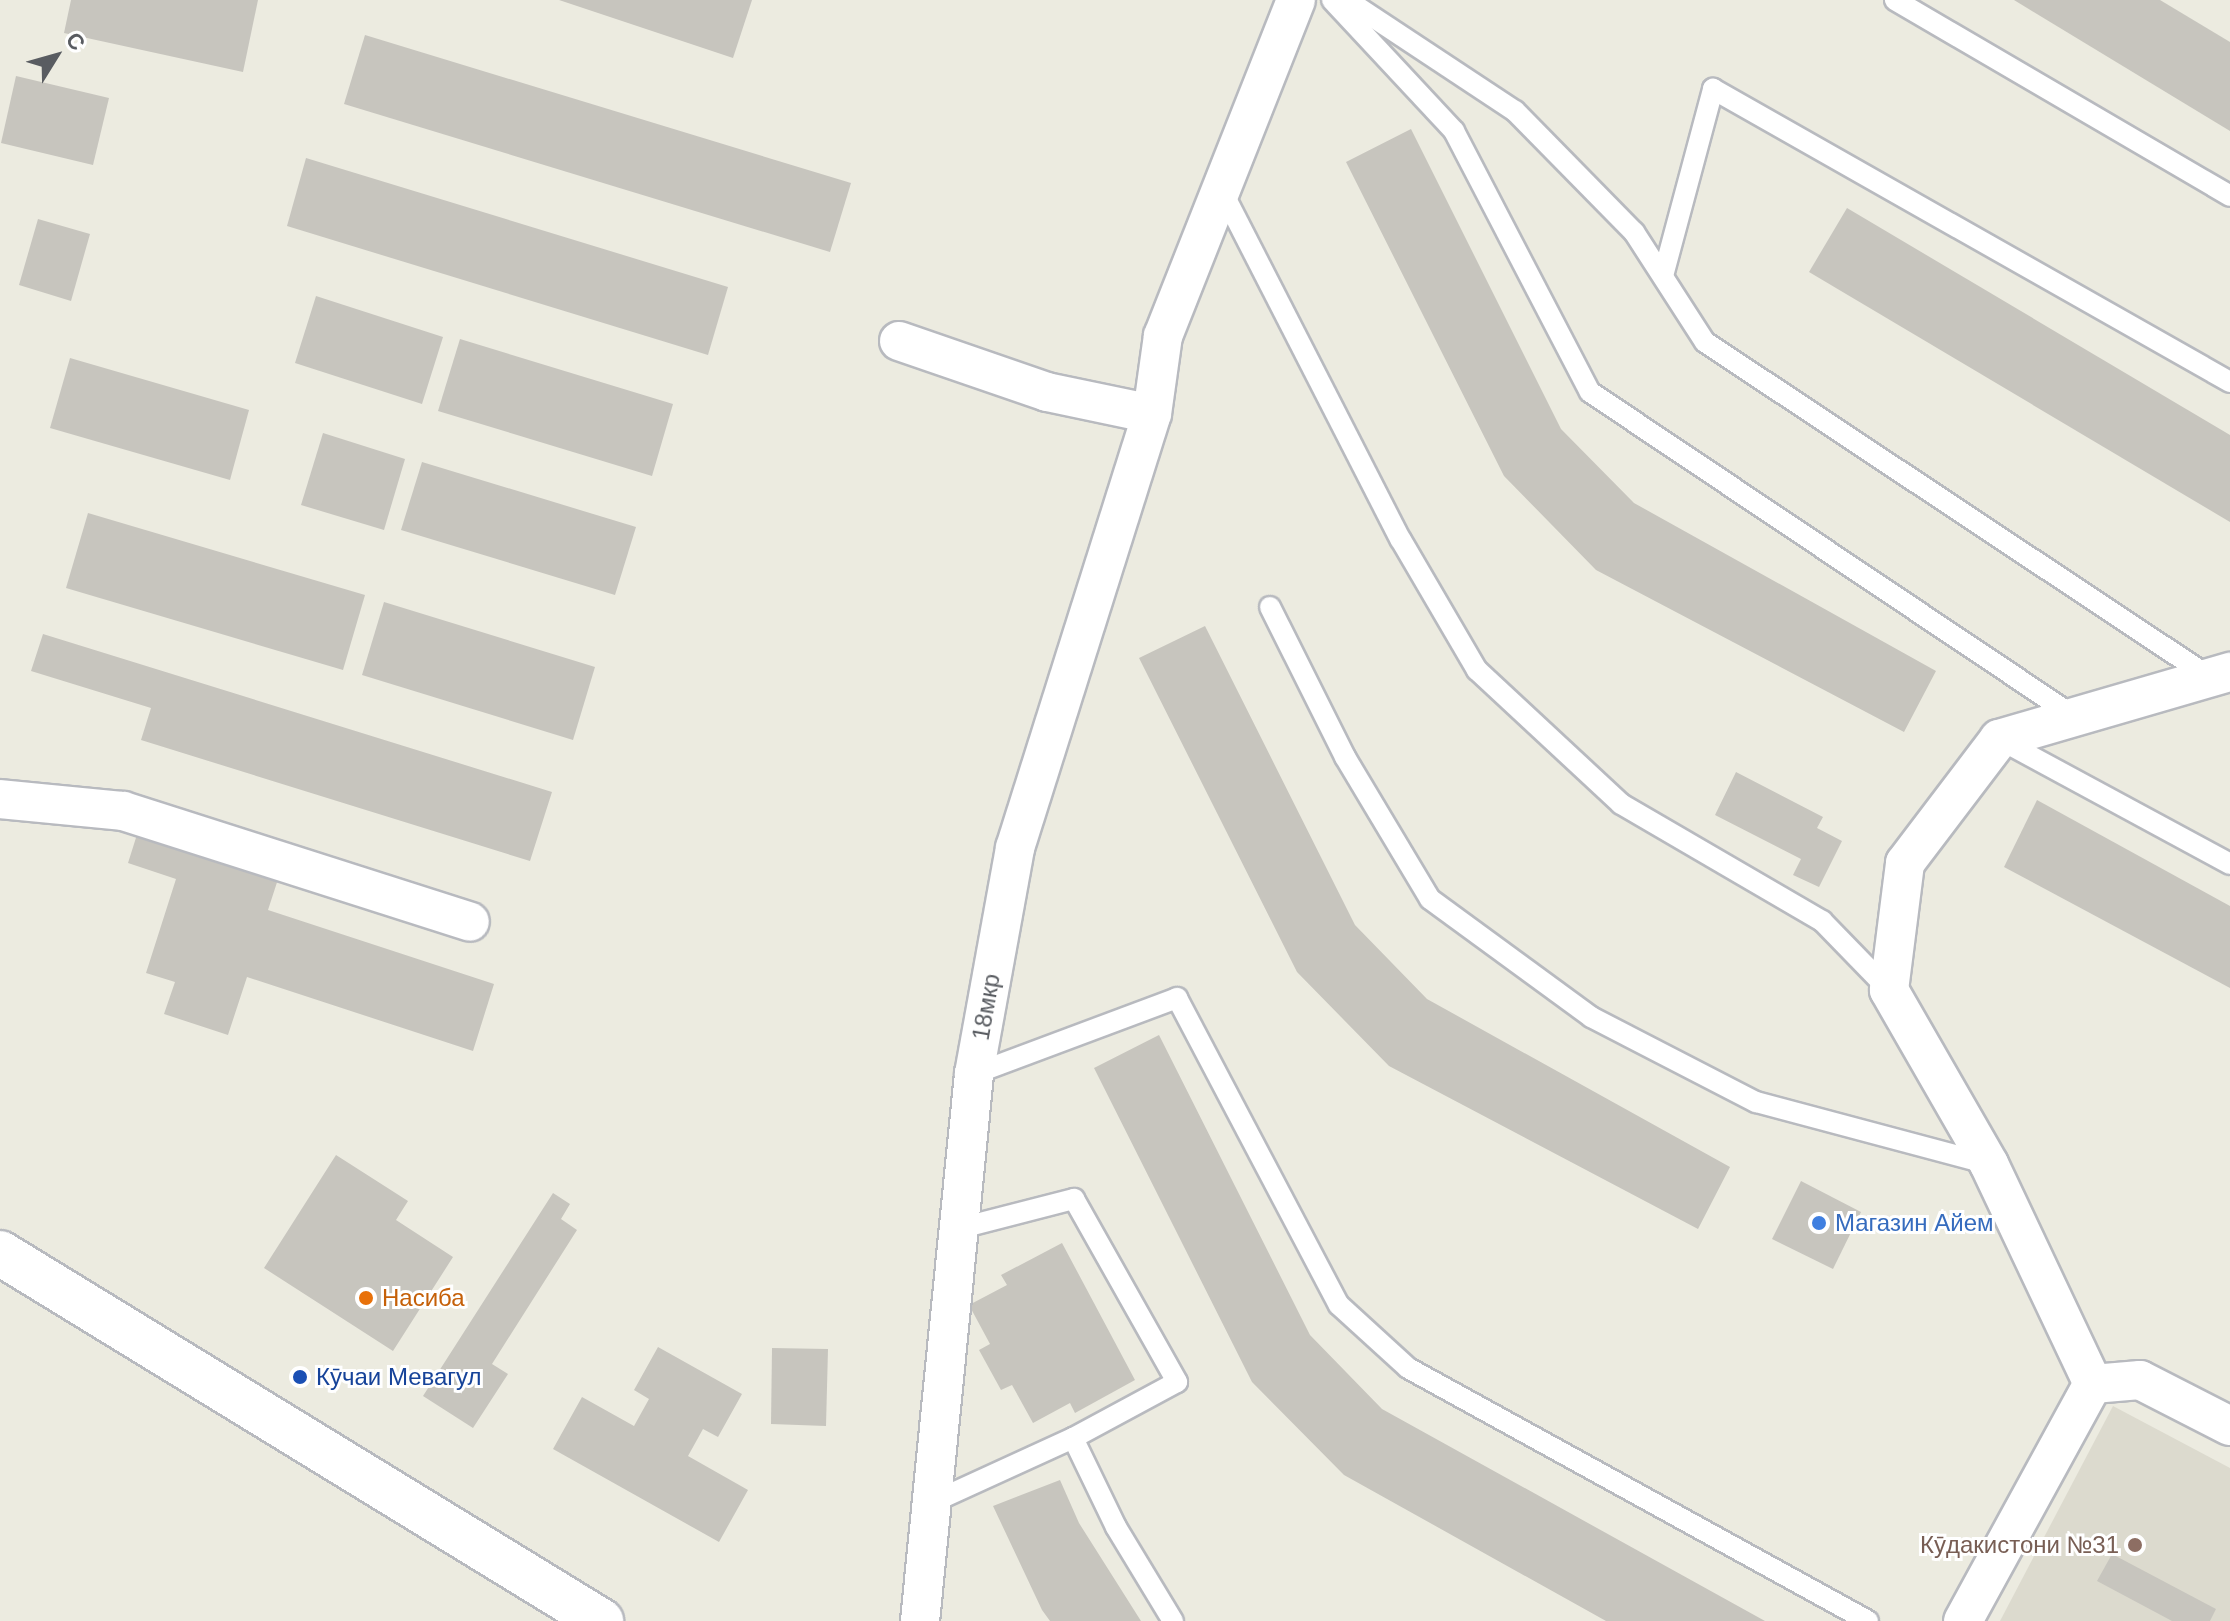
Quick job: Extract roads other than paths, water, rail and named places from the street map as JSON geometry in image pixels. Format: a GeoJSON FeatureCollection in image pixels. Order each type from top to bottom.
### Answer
{"type":"FeatureCollection","features":[{"type":"Feature","properties":{"kind":"main road"},"geometry":{"type":"LineString","coordinates":[[0,1253],[601,1621]]}},
{"type":"Feature","properties":{"kind":"street","name":"18мкр"},"geometry":{"type":"LineString","coordinates":[[920,1621],[974,1074],[1015,848],[1152,414],[1163,336],[1296,0]]}},
{"type":"Feature","properties":{"kind":"street"},"geometry":{"type":"LineString","coordinates":[[899,341],[1047,392],[1152,414]]}},
{"type":"Feature","properties":{"kind":"street"},"geometry":{"type":"LineString","coordinates":[[2093,1384],[1989,1164],[1889,990],[1905,863],[1999,739],[2221,675]]}},
{"type":"Feature","properties":{"kind":"street"},"geometry":{"type":"LineString","coordinates":[[0,799],[123,811],[470,922]]}},
{"type":"Feature","properties":{"kind":"street"},"geometry":{"type":"LineString","coordinates":[[2093,1384],[2140,1380],[2230,1426]]}},
{"type":"Feature","properties":{"kind":"street"},"geometry":{"type":"LineString","coordinates":[[1963,1621],[2093,1384]]}},
{"type":"Feature","properties":{"kind":"lane"},"geometry":{"type":"LineString","coordinates":[[1332,0],[1454,131],[1590,392],[2075,717]]}},
{"type":"Feature","properties":{"kind":"lane"},"geometry":{"type":"LineString","coordinates":[[1347,0],[1515,111],[1634,232],[1705,342],[2221,675]]}},
{"type":"Feature","properties":{"kind":"lane"},"geometry":{"type":"LineString","coordinates":[[1895,0],[2230,196]]}},
{"type":"Feature","properties":{"kind":"lane"},"geometry":{"type":"LineString","coordinates":[[1663,276],[1713,89],[2230,382]]}},
{"type":"Feature","properties":{"kind":"lane"},"geometry":{"type":"LineString","coordinates":[[1221,189],[1401,540],[1477,670],[1621,804],[1822,921],[1889,990]]}},
{"type":"Feature","properties":{"kind":"lane"},"geometry":{"type":"LineString","coordinates":[[1270,607],[1345,757],[1430,899],[1591,1017],[1756,1102],[1989,1164]]}},
{"type":"Feature","properties":{"kind":"lane"},"geometry":{"type":"LineString","coordinates":[[1999,739],[2230,864]]}},
{"type":"Feature","properties":{"kind":"lane"},"geometry":{"type":"LineString","coordinates":[[974,1074],[1177,998],[1339,1305],[1408,1368],[1868,1621]]}},
{"type":"Feature","properties":{"kind":"lane"},"geometry":{"type":"LineString","coordinates":[[931,1503],[1073,1438],[1177,1382],[1074,1199],[957,1229]]}},
{"type":"Feature","properties":{"kind":"lane"},"geometry":{"type":"LineString","coordinates":[[1073,1438],[1116,1527],[1173,1621]]}},
{"type":"Feature","properties":{"kind":"place","name":"Магазин Айем"},"geometry":{"type":"Point","coordinates":[1819,1223]}},
{"type":"Feature","properties":{"kind":"place","name":"Насиба"},"geometry":{"type":"Point","coordinates":[366,1298]}},
{"type":"Feature","properties":{"kind":"place","name":"Кӯчаи Мевагул"},"geometry":{"type":"Point","coordinates":[300,1377]}},
{"type":"Feature","properties":{"kind":"place","name":"Кӯдакистони №31"},"geometry":{"type":"Point","coordinates":[2135,1545]}}]}
